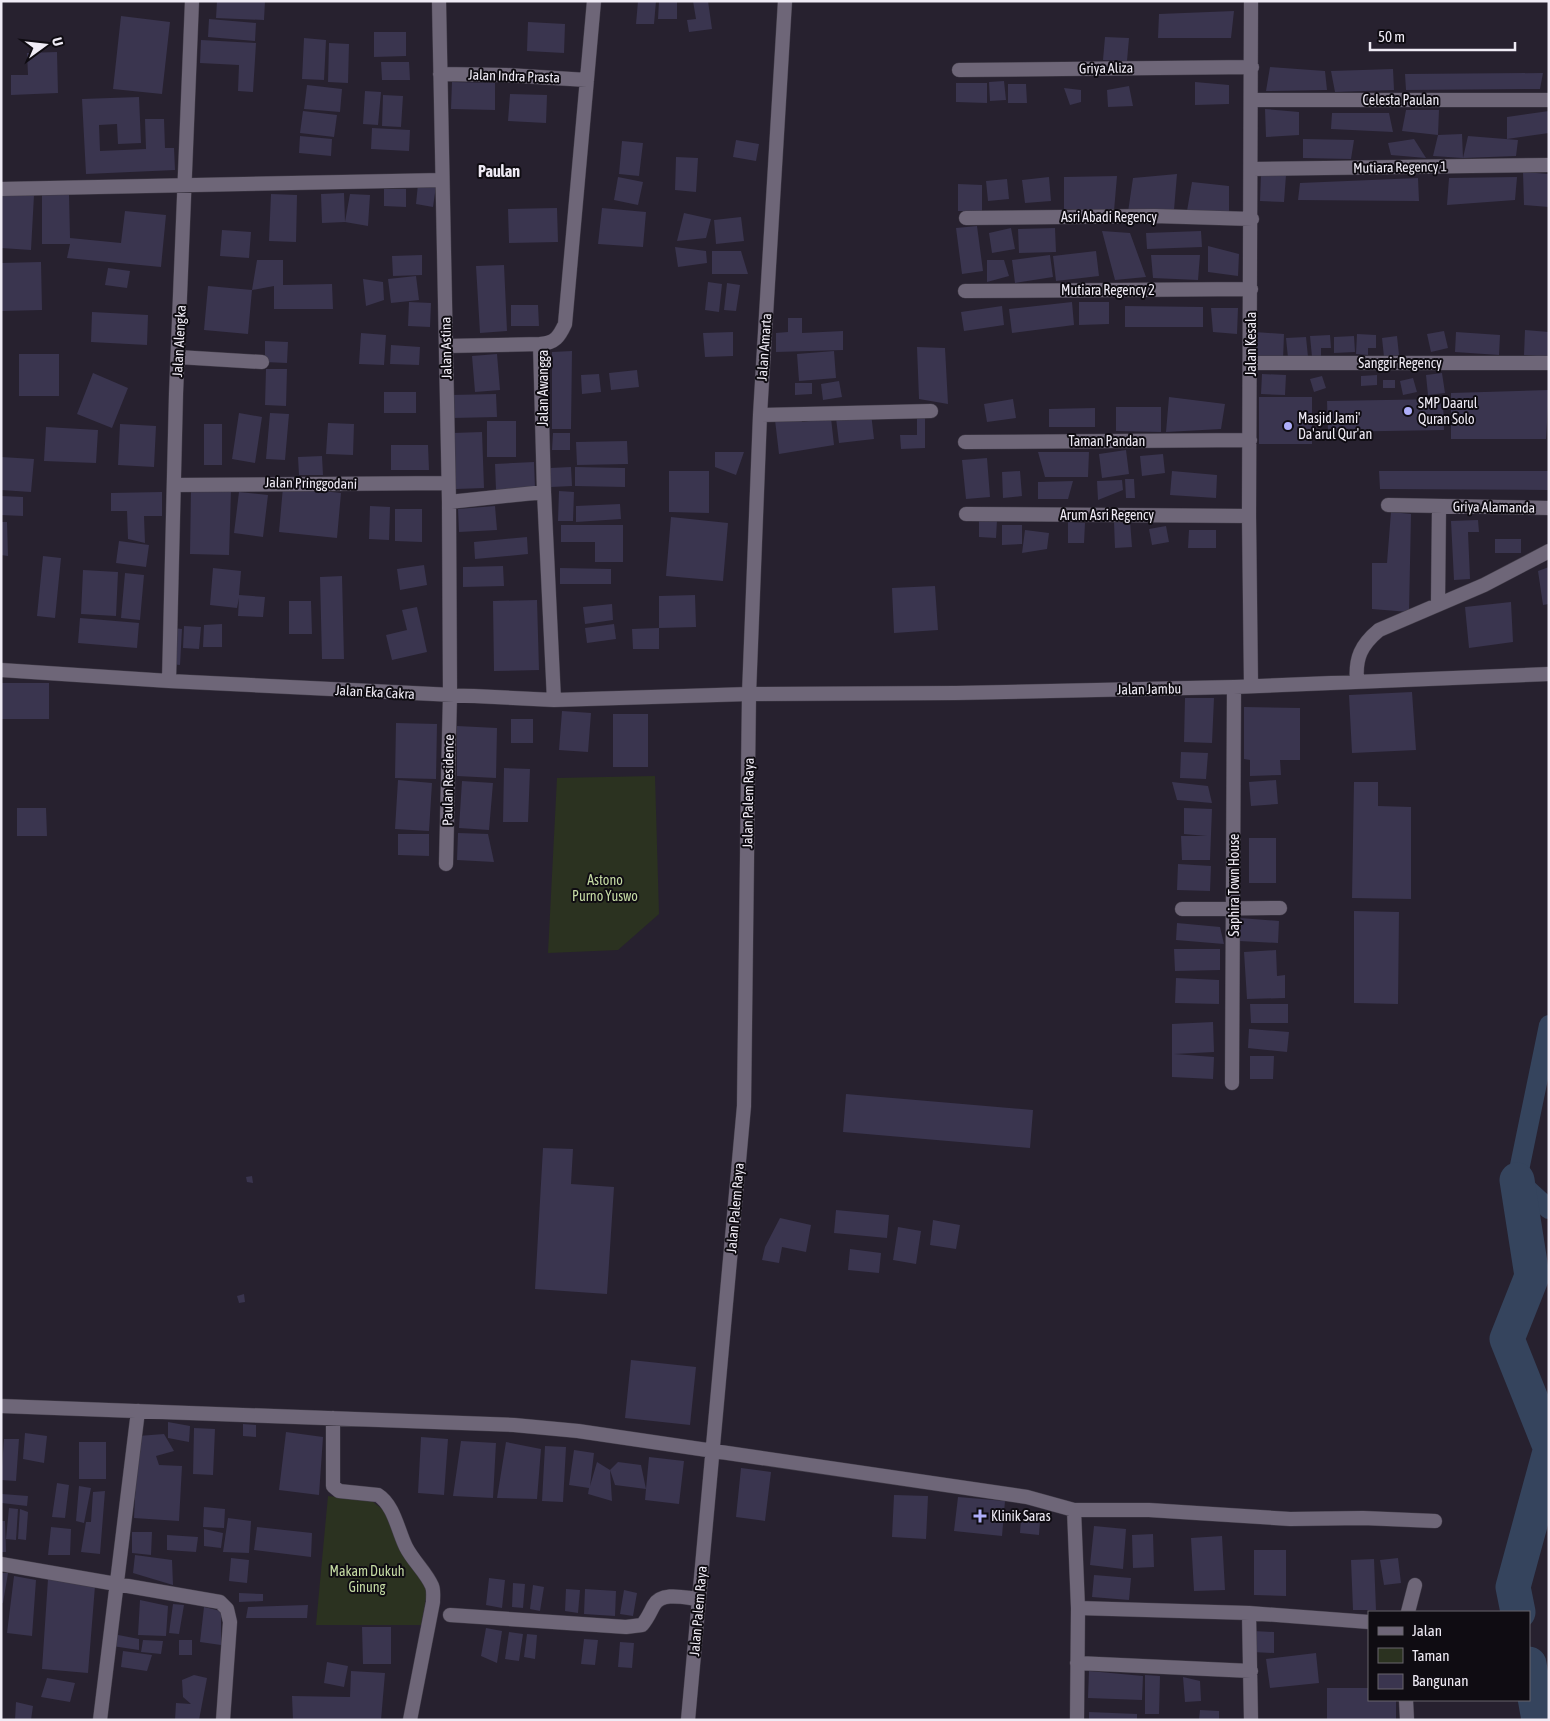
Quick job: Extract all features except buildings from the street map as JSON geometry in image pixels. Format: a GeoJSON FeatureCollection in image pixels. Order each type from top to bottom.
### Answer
{"type":"FeatureCollection","features":[{"type":"Feature","properties":{"kind":"street","name":"Jalan Alengka"},"geometry":{"type":"LineString","coordinates":[[169,682],[178,357],[192,1]]}},
{"type":"Feature","properties":{"kind":"street","name":"Jalan Astina"},"geometry":{"type":"LineString","coordinates":[[439,1],[449,502],[450,695]]}},
{"type":"Feature","properties":{"kind":"street","name":"Jalan Awangga"},"geometry":{"type":"LineString","coordinates":[[554,700],[544,492],[540,344],[553,343],[560,335],[565,324],[594,1]]}},
{"type":"Feature","properties":{"kind":"street","name":"Jalan Amarta"},"geometry":{"type":"LineString","coordinates":[[749,694],[760,415],[785,1]]}},
{"type":"Feature","properties":{"kind":"street","name":"Jalan Kesala"},"geometry":{"type":"LineString","coordinates":[[1251,1],[1252,218],[1249,516],[1251,686]]}},
{"type":"Feature","properties":{"kind":"street","name":"Griya Aliza"},"geometry":{"type":"LineString","coordinates":[[959,70],[1252,67]]}},
{"type":"Feature","properties":{"kind":"street","name":"Jalan Indra Prasta"},"geometry":{"type":"LineString","coordinates":[[440,74],[506,75],[587,80]]}},
{"type":"Feature","properties":{"kind":"street","name":"Celesta Paulan"},"geometry":{"type":"LineString","coordinates":[[1252,100],[1549,100]]}},
{"type":"Feature","properties":{"kind":"street","name":"Mutiara Regency 1"},"geometry":{"type":"LineString","coordinates":[[1252,169],[1549,165]]}},
{"type":"Feature","properties":{"kind":"street"},"geometry":{"type":"LineString","coordinates":[[1,189],[442,180]]}},
{"type":"Feature","properties":{"kind":"street","name":"Asri Abadi Regency"},"geometry":{"type":"LineString","coordinates":[[966,218],[1154,216],[1252,218]]}},
{"type":"Feature","properties":{"kind":"street","name":"Mutiara Regency 2"},"geometry":{"type":"LineString","coordinates":[[965,291],[1251,289]]}},
{"type":"Feature","properties":{"kind":"street"},"geometry":{"type":"LineString","coordinates":[[446,346],[540,344]]}},
{"type":"Feature","properties":{"kind":"street"},"geometry":{"type":"LineString","coordinates":[[178,357],[262,362]]}},
{"type":"Feature","properties":{"kind":"street","name":"Sanggir Regency"},"geometry":{"type":"LineString","coordinates":[[1251,363],[1549,363]]}},
{"type":"Feature","properties":{"kind":"street"},"geometry":{"type":"LineString","coordinates":[[760,415],[931,411]]}},
{"type":"Feature","properties":{"kind":"street","name":"Taman Pandan"},"geometry":{"type":"LineString","coordinates":[[965,442],[1250,440]]}},
{"type":"Feature","properties":{"kind":"street","name":"Jalan Pringgodani"},"geometry":{"type":"LineString","coordinates":[[174,485],[448,483]]}},
{"type":"Feature","properties":{"kind":"street"},"geometry":{"type":"LineString","coordinates":[[449,502],[544,492]]}},
{"type":"Feature","properties":{"kind":"street","name":"Griya Alamanda"},"geometry":{"type":"LineString","coordinates":[[1388,505],[1549,508]]}},
{"type":"Feature","properties":{"kind":"street","name":"Griya Alamanda"},"geometry":{"type":"LineString","coordinates":[[1438,604],[1439,506]]}},
{"type":"Feature","properties":{"kind":"street","name":"Arum Asri Regency"},"geometry":{"type":"LineString","coordinates":[[966,514],[1249,516]]}},
{"type":"Feature","properties":{"kind":"street"},"geometry":{"type":"LineString","coordinates":[[1357,681],[1355,665],[1359,651],[1366,640],[1379,630],[1484,585],[1549,551]]}},
{"type":"Feature","properties":{"kind":"street","name":"Jalan Eka Cakra"},"geometry":{"type":"LineString","coordinates":[[1,670],[169,682],[554,700],[749,694]]}},
{"type":"Feature","properties":{"kind":"street","name":"Jalan Jambu"},"geometry":{"type":"LineString","coordinates":[[749,694],[956,693],[1234,687],[1549,674]]}},
{"type":"Feature","properties":{"kind":"street","name":"Saphira Town House"},"geometry":{"type":"LineString","coordinates":[[1232,1083],[1234,687]]}},
{"type":"Feature","properties":{"kind":"street","name":"Jalan Palem Raya"},"geometry":{"type":"LineString","coordinates":[[688,1720],[744,1106],[749,694]]}},
{"type":"Feature","properties":{"kind":"street","name":"Paulan Residence"},"geometry":{"type":"LineString","coordinates":[[446,864],[450,695]]}},
{"type":"Feature","properties":{"kind":"street"},"geometry":{"type":"LineString","coordinates":[[1182,909],[1280,908]]}},
{"type":"Feature","properties":{"kind":"street"},"geometry":{"type":"LineString","coordinates":[[1,1406],[514,1425],[578,1431],[1027,1497],[1074,1510],[1149,1510],[1290,1519],[1435,1520]]}},
{"type":"Feature","properties":{"kind":"street"},"geometry":{"type":"LineString","coordinates":[[100,1720],[138,1411]]}},
{"type":"Feature","properties":{"kind":"street"},"geometry":{"type":"LineString","coordinates":[[333,1418],[334,1486],[339,1491],[378,1495],[382,1498],[389,1507],[417,1566],[428,1578],[433,1589],[433,1602],[410,1720]]}},
{"type":"Feature","properties":{"kind":"street"},"geometry":{"type":"LineString","coordinates":[[1074,1510],[1078,1608],[1077,1720]]}},
{"type":"Feature","properties":{"kind":"street"},"geometry":{"type":"LineString","coordinates":[[1,1564],[220,1602],[227,1609],[230,1622],[223,1720]]}},
{"type":"Feature","properties":{"kind":"street"},"geometry":{"type":"LineString","coordinates":[[1408,1611],[1415,1585]]}},
{"type":"Feature","properties":{"kind":"street"},"geometry":{"type":"LineString","coordinates":[[450,1615],[626,1627],[642,1625],[651,1615],[654,1604],[660,1598],[670,1596],[699,1599]]}},
{"type":"Feature","properties":{"kind":"street"},"geometry":{"type":"LineString","coordinates":[[1078,1608],[1249,1613],[1368,1622]]}},
{"type":"Feature","properties":{"kind":"street"},"geometry":{"type":"LineString","coordinates":[[1249,1613],[1251,1720]]}},
{"type":"Feature","properties":{"kind":"street"},"geometry":{"type":"LineString","coordinates":[[1077,1663],[1251,1671]]}},
{"type":"Feature","properties":{"kind":"street"},"geometry":{"type":"LineString","coordinates":[[1406,1701],[1407,1720]]}},
{"type":"Feature","properties":{"kind":"green space","name":"Astono Purno Yuswo"},"geometry":{"type":"Polygon","coordinates":[[[655,776],[659,914],[618,950],[548,953],[557,778],[655,776]]]}},
{"type":"Feature","properties":{"kind":"green space","name":"Makam Dukuh Ginung"},"geometry":{"type":"Polygon","coordinates":[[[328,1496],[372,1501],[383,1510],[412,1567],[422,1579],[427,1593],[421,1625],[316,1625],[328,1496]]]}},
{"type":"Feature","properties":{"kind":"waterway"},"geometry":{"type":"LineString","coordinates":[[1549,1025],[1517,1180],[1549,1209]]}},
{"type":"Feature","properties":{"kind":"waterway"},"geometry":{"type":"LineString","coordinates":[[1517,1180],[1532,1276],[1507,1339],[1549,1444]]}},
{"type":"Feature","properties":{"kind":"waterway"},"geometry":{"type":"LineString","coordinates":[[1518,1611],[1513,1587],[1549,1455]]}},
{"type":"Feature","properties":{"kind":"waterway"},"geometry":{"type":"LineString","coordinates":[[1530,1670],[1539,1720]]}},
{"type":"Feature","properties":{"kind":"place","name":"SMP Daarul Quran Solo"},"geometry":{"type":"Point","coordinates":[1408,411]}},
{"type":"Feature","properties":{"kind":"place","name":"Masjid Jami' Da'arul Qur'an"},"geometry":{"type":"Point","coordinates":[1288,426]}},
{"type":"Feature","properties":{"kind":"place","name":"Klinik Saras"},"geometry":{"type":"Point","coordinates":[980,1516]}},
{"type":"Feature","properties":{"kind":"district","name":"Paulan"},"geometry":{"type":"Point","coordinates":[499,171]}}]}
